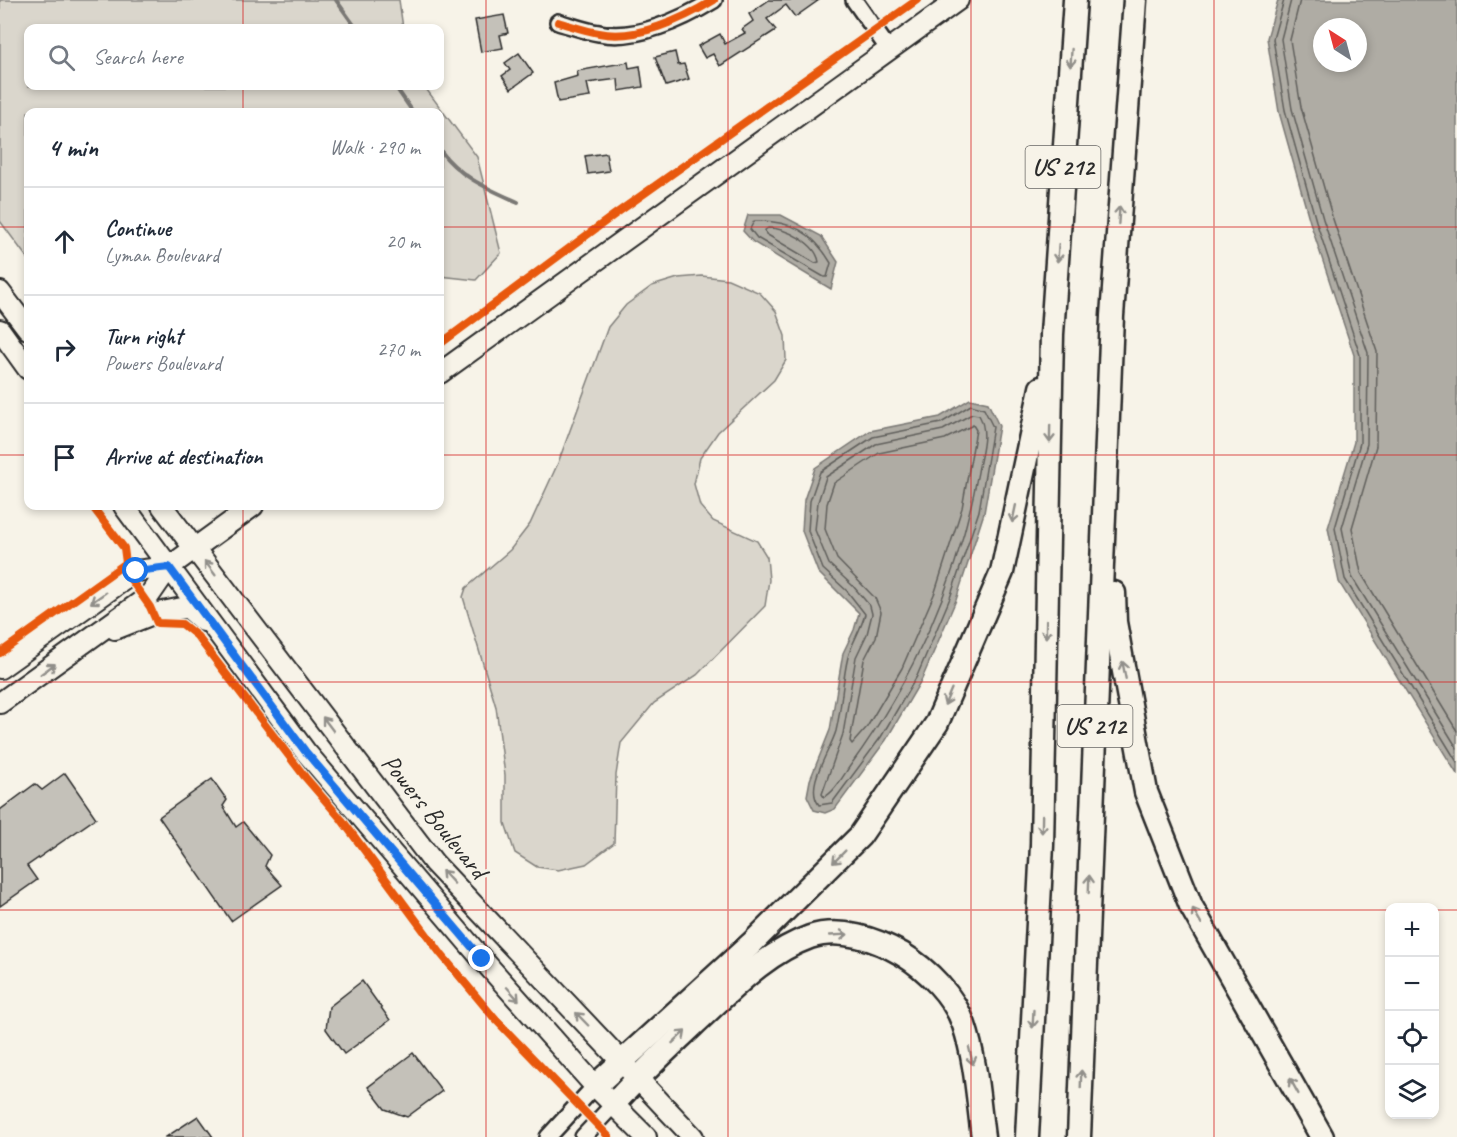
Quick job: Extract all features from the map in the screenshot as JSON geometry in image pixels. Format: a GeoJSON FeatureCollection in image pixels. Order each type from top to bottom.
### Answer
{"type":"FeatureCollection","features":[{"type":"Feature","properties":{"kind":"highway","name":"US 212"},"geometry":{"type":"LineString","coordinates":[[1027,1137],[1041,845],[1052,334],[1075,0]]}},
{"type":"Feature","properties":{"kind":"highway","name":"US 212"},"geometry":{"type":"LineString","coordinates":[[1079,1137],[1112,316],[1135,0]]}},
{"type":"Feature","properties":{"kind":"highway"},"geometry":{"type":"LineString","coordinates":[[1112,316],[1115,622],[1146,792],[1191,906],[1322,1137]]}},
{"type":"Feature","properties":{"kind":"highway"},"geometry":{"type":"LineString","coordinates":[[613,1104],[630,1069],[860,836],[937,723],[1002,572],[1052,334]]}},
{"type":"Feature","properties":{"kind":"highway"},"geometry":{"type":"LineString","coordinates":[[595,1086],[630,1069],[770,957],[812,936],[850,934],[885,944],[919,964],[946,993],[964,1023],[975,1070],[983,1137]]}},
{"type":"Feature","properties":{"kind":"main road"},"geometry":{"type":"LineString","coordinates":[[444,370],[958,0]]}},
{"type":"Feature","properties":{"kind":"main road"},"geometry":{"type":"LineString","coordinates":[[0,292],[24,324]]}},
{"type":"Feature","properties":{"kind":"main road"},"geometry":{"type":"LineString","coordinates":[[0,330],[24,363]]}},
{"type":"Feature","properties":{"kind":"main road"},"geometry":{"type":"LineString","coordinates":[[127,510],[305,751],[474,950],[595,1086],[646,1137]]}},
{"type":"Feature","properties":{"kind":"main road","name":"Powers Boulevard"},"geometry":{"type":"LineString","coordinates":[[165,510],[434,863],[693,1137]]}},
{"type":"Feature","properties":{"kind":"main road"},"geometry":{"type":"LineString","coordinates":[[0,703],[149,596],[169,567],[247,510]]}},
{"type":"Feature","properties":{"kind":"main road"},"geometry":{"type":"LineString","coordinates":[[0,668],[136,571],[169,567]]}},
{"type":"Feature","properties":{"kind":"main road"},"geometry":{"type":"LineString","coordinates":[[78,647],[117,628],[172,608],[187,607],[222,639]]}},
{"type":"Feature","properties":{"kind":"street"},"geometry":{"type":"LineString","coordinates":[[558,22],[601,34],[657,28],[690,15],[714,0]]}},
{"type":"Feature","properties":{"kind":"street"},"geometry":{"type":"LineString","coordinates":[[854,0],[889,50]]}},
{"type":"Feature","properties":{"kind":"street"},"geometry":{"type":"LineString","coordinates":[[548,1137],[595,1086]]}},
{"type":"Feature","properties":{"kind":"street"},"geometry":{"type":"LineString","coordinates":[[583,1137],[613,1104]]}},
{"type":"Feature","properties":{"kind":"shaded area"},"geometry":{"type":"Polygon","coordinates":[[[0,0],[399,0],[402,24],[24,24],[24,90],[427,90],[440,108],[24,108],[24,254],[0,221],[0,0]]]}},
{"type":"Feature","properties":{"kind":"shaded area"},"geometry":{"type":"Polygon","coordinates":[[[444,113],[477,157],[501,253],[476,280],[444,276],[444,113]]]}},
{"type":"Feature","properties":{"kind":"shaded area"},"geometry":{"type":"Polygon","coordinates":[[[702,276],[728,279],[760,293],[776,311],[785,336],[786,360],[774,380],[718,432],[700,458],[694,484],[700,506],[713,521],[757,541],[767,557],[769,580],[765,606],[697,675],[654,703],[621,743],[616,775],[614,843],[586,864],[558,870],[537,867],[515,853],[505,823],[505,775],[496,707],[463,597],[466,588],[510,550],[530,524],[558,463],[608,327],[626,305],[652,286],[678,278],[702,276]]]}},
{"type":"Feature","properties":{"kind":"water"},"geometry":{"type":"Polygon","coordinates":[[[1278,0],[1457,0],[1457,774],[1339,582],[1328,528],[1354,442],[1354,355],[1310,222],[1279,112],[1267,38],[1278,0]]]}},
{"type":"Feature","properties":{"kind":"water"},"geometry":{"type":"Polygon","coordinates":[[[748,215],[781,215],[821,236],[838,262],[831,289],[753,242],[743,231],[748,215]]]}},
{"type":"Feature","properties":{"kind":"water"},"geometry":{"type":"Polygon","coordinates":[[[970,399],[988,403],[999,426],[984,513],[956,600],[922,679],[886,740],[835,809],[825,813],[814,810],[807,796],[810,780],[830,730],[843,653],[859,613],[818,572],[802,531],[804,500],[815,468],[870,431],[940,417],[970,399]]]}},
{"type":"Feature","properties":{"kind":"building"},"geometry":{"type":"Polygon","coordinates":[[[769,0],[819,0],[795,17],[786,5],[767,19],[776,30],[720,66],[713,54],[705,58],[698,46],[720,34],[725,44],[745,33],[742,29],[753,21],[749,14],[769,0]]]}},
{"type":"Feature","properties":{"kind":"building"},"geometry":{"type":"Polygon","coordinates":[[[504,15],[508,33],[500,35],[503,48],[481,52],[475,20],[504,15]]]}},
{"type":"Feature","properties":{"kind":"building"},"geometry":{"type":"Polygon","coordinates":[[[675,52],[678,65],[684,64],[689,79],[666,86],[655,57],[675,52]]]}},
{"type":"Feature","properties":{"kind":"building"},"geometry":{"type":"Polygon","coordinates":[[[519,53],[533,73],[511,89],[502,76],[510,70],[505,63],[519,53]]]}},
{"type":"Feature","properties":{"kind":"building"},"geometry":{"type":"Polygon","coordinates":[[[628,62],[629,68],[640,66],[643,87],[619,91],[618,79],[587,83],[590,97],[558,102],[554,83],[578,76],[577,71],[628,62]]]}},
{"type":"Feature","properties":{"kind":"building"},"geometry":{"type":"Polygon","coordinates":[[[606,153],[609,171],[588,174],[585,156],[606,153]]]}},
{"type":"Feature","properties":{"kind":"building"},"geometry":{"type":"Polygon","coordinates":[[[65,773],[96,818],[27,866],[37,880],[0,906],[0,810],[35,784],[42,790],[65,773]]]}},
{"type":"Feature","properties":{"kind":"building"},"geometry":{"type":"Polygon","coordinates":[[[212,779],[227,800],[223,806],[236,827],[243,822],[270,855],[265,866],[282,885],[231,921],[159,817],[212,779]]]}},
{"type":"Feature","properties":{"kind":"building"},"geometry":{"type":"Polygon","coordinates":[[[362,981],[390,1020],[344,1054],[326,1029],[329,1007],[362,981]]]}},
{"type":"Feature","properties":{"kind":"building"},"geometry":{"type":"Polygon","coordinates":[[[413,1053],[442,1091],[407,1117],[385,1109],[368,1087],[413,1053]]]}},
{"type":"Feature","properties":{"kind":"building"},"geometry":{"type":"Polygon","coordinates":[[[198,1116],[213,1137],[166,1137],[198,1116]]]}},
{"type":"Feature","properties":{"kind":"waterway"},"geometry":{"type":"LineString","coordinates":[[336,0],[353,24]]}},
{"type":"Feature","properties":{"kind":"waterway"},"geometry":{"type":"LineString","coordinates":[[398,90],[410,108]]}},
{"type":"Feature","properties":{"kind":"waterway"},"geometry":{"type":"LineString","coordinates":[[444,154],[465,175],[518,202]]}},
{"type":"Feature","properties":{"kind":"cycle path"},"geometry":{"type":"LineString","coordinates":[[558,22],[599,33],[628,34],[659,27],[714,0]]}},
{"type":"Feature","properties":{"kind":"cycle path"},"geometry":{"type":"LineString","coordinates":[[444,341],[614,215],[917,0]]}},
{"type":"Feature","properties":{"kind":"cycle path"},"geometry":{"type":"LineString","coordinates":[[0,653],[126,563],[124,548],[95,510]]}},
{"type":"Feature","properties":{"kind":"cycle path"},"geometry":{"type":"LineString","coordinates":[[122,567],[150,607],[157,623],[182,624],[197,636],[305,777],[342,820],[441,954],[495,1019],[609,1137]]}},
{"type":"Feature","properties":{"kind":"route"},"geometry":{"type":"LineString","coordinates":[[136,571],[169,567],[305,751],[482,959]]}}]}
